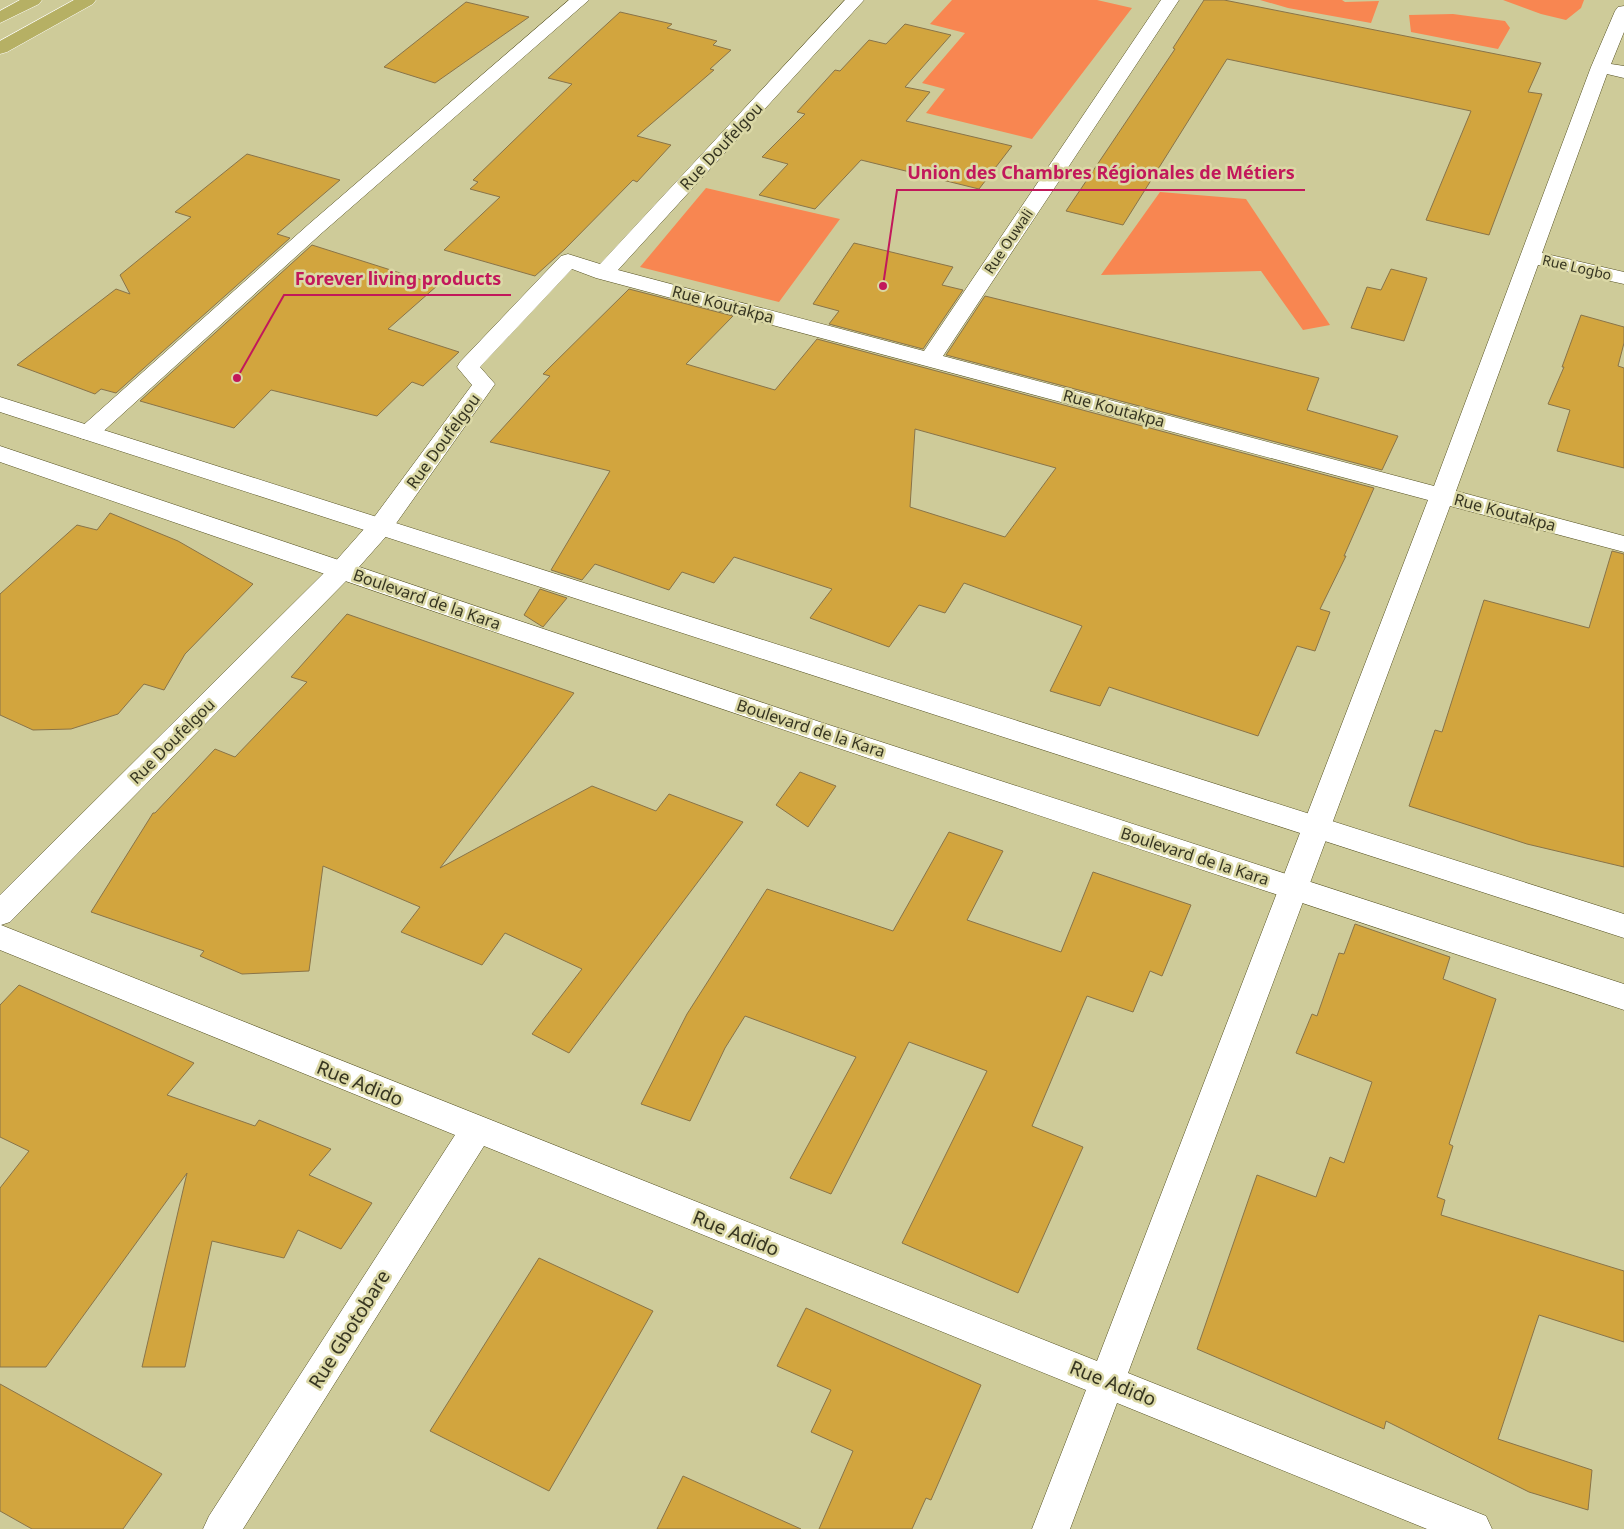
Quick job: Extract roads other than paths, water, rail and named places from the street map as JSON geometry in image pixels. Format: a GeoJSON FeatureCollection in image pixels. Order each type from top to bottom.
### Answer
{"type":"FeatureCollection","features":[{"type":"Feature","properties":{"kind":"highway"},"geometry":{"type":"LineString","coordinates":[[0,18],[32,0]]}},
{"type":"Feature","properties":{"kind":"highway"},"geometry":{"type":"LineString","coordinates":[[0,48],[87,0]]}},
{"type":"Feature","properties":{"kind":"street"},"geometry":{"type":"LineString","coordinates":[[88,433],[316,228],[580,0]]}},
{"type":"Feature","properties":{"kind":"street","name":"Rue Doufelgou"},"geometry":{"type":"LineString","coordinates":[[0,914],[342,570],[381,526],[484,384],[468,367],[568,260],[604,273],[856,0]]}},
{"type":"Feature","properties":{"kind":"street","name":"Rue Ouwali"},"geometry":{"type":"LineString","coordinates":[[930,358],[1170,0]]}},
{"type":"Feature","properties":{"kind":"street"},"geometry":{"type":"LineString","coordinates":[[1051,1529],[1442,496],[1600,67],[1624,10]]}},
{"type":"Feature","properties":{"kind":"street"},"geometry":{"type":"LineString","coordinates":[[1600,67],[1624,72]]}},
{"type":"Feature","properties":{"kind":"street","name":"Rue Logbo"},"geometry":{"type":"LineString","coordinates":[[1530,257],[1624,278]]}},
{"type":"Feature","properties":{"kind":"street","name":"Rue Koutakpa"},"geometry":{"type":"LineString","coordinates":[[604,273],[930,358],[1624,544]]}},
{"type":"Feature","properties":{"kind":"street"},"geometry":{"type":"LineString","coordinates":[[0,404],[1624,926]]}},
{"type":"Feature","properties":{"kind":"street","name":"Boulevard de la Kara"},"geometry":{"type":"LineString","coordinates":[[0,454],[241,538],[342,570],[1293,888],[1624,996]]}},
{"type":"Feature","properties":{"kind":"street","name":"Rue Adido"},"geometry":{"type":"LineString","coordinates":[[0,937],[476,1130],[1473,1529]]}},
{"type":"Feature","properties":{"kind":"street","name":"Rue Gbotobare"},"geometry":{"type":"LineString","coordinates":[[222,1529],[476,1130]]}},
{"type":"Feature","properties":{"kind":"place","name":"Union des Chambres Régionales de Métiers"},"geometry":{"type":"Point","coordinates":[883,286]}},
{"type":"Feature","properties":{"kind":"place","name":"Forever living products"},"geometry":{"type":"Point","coordinates":[237,378]}}]}
